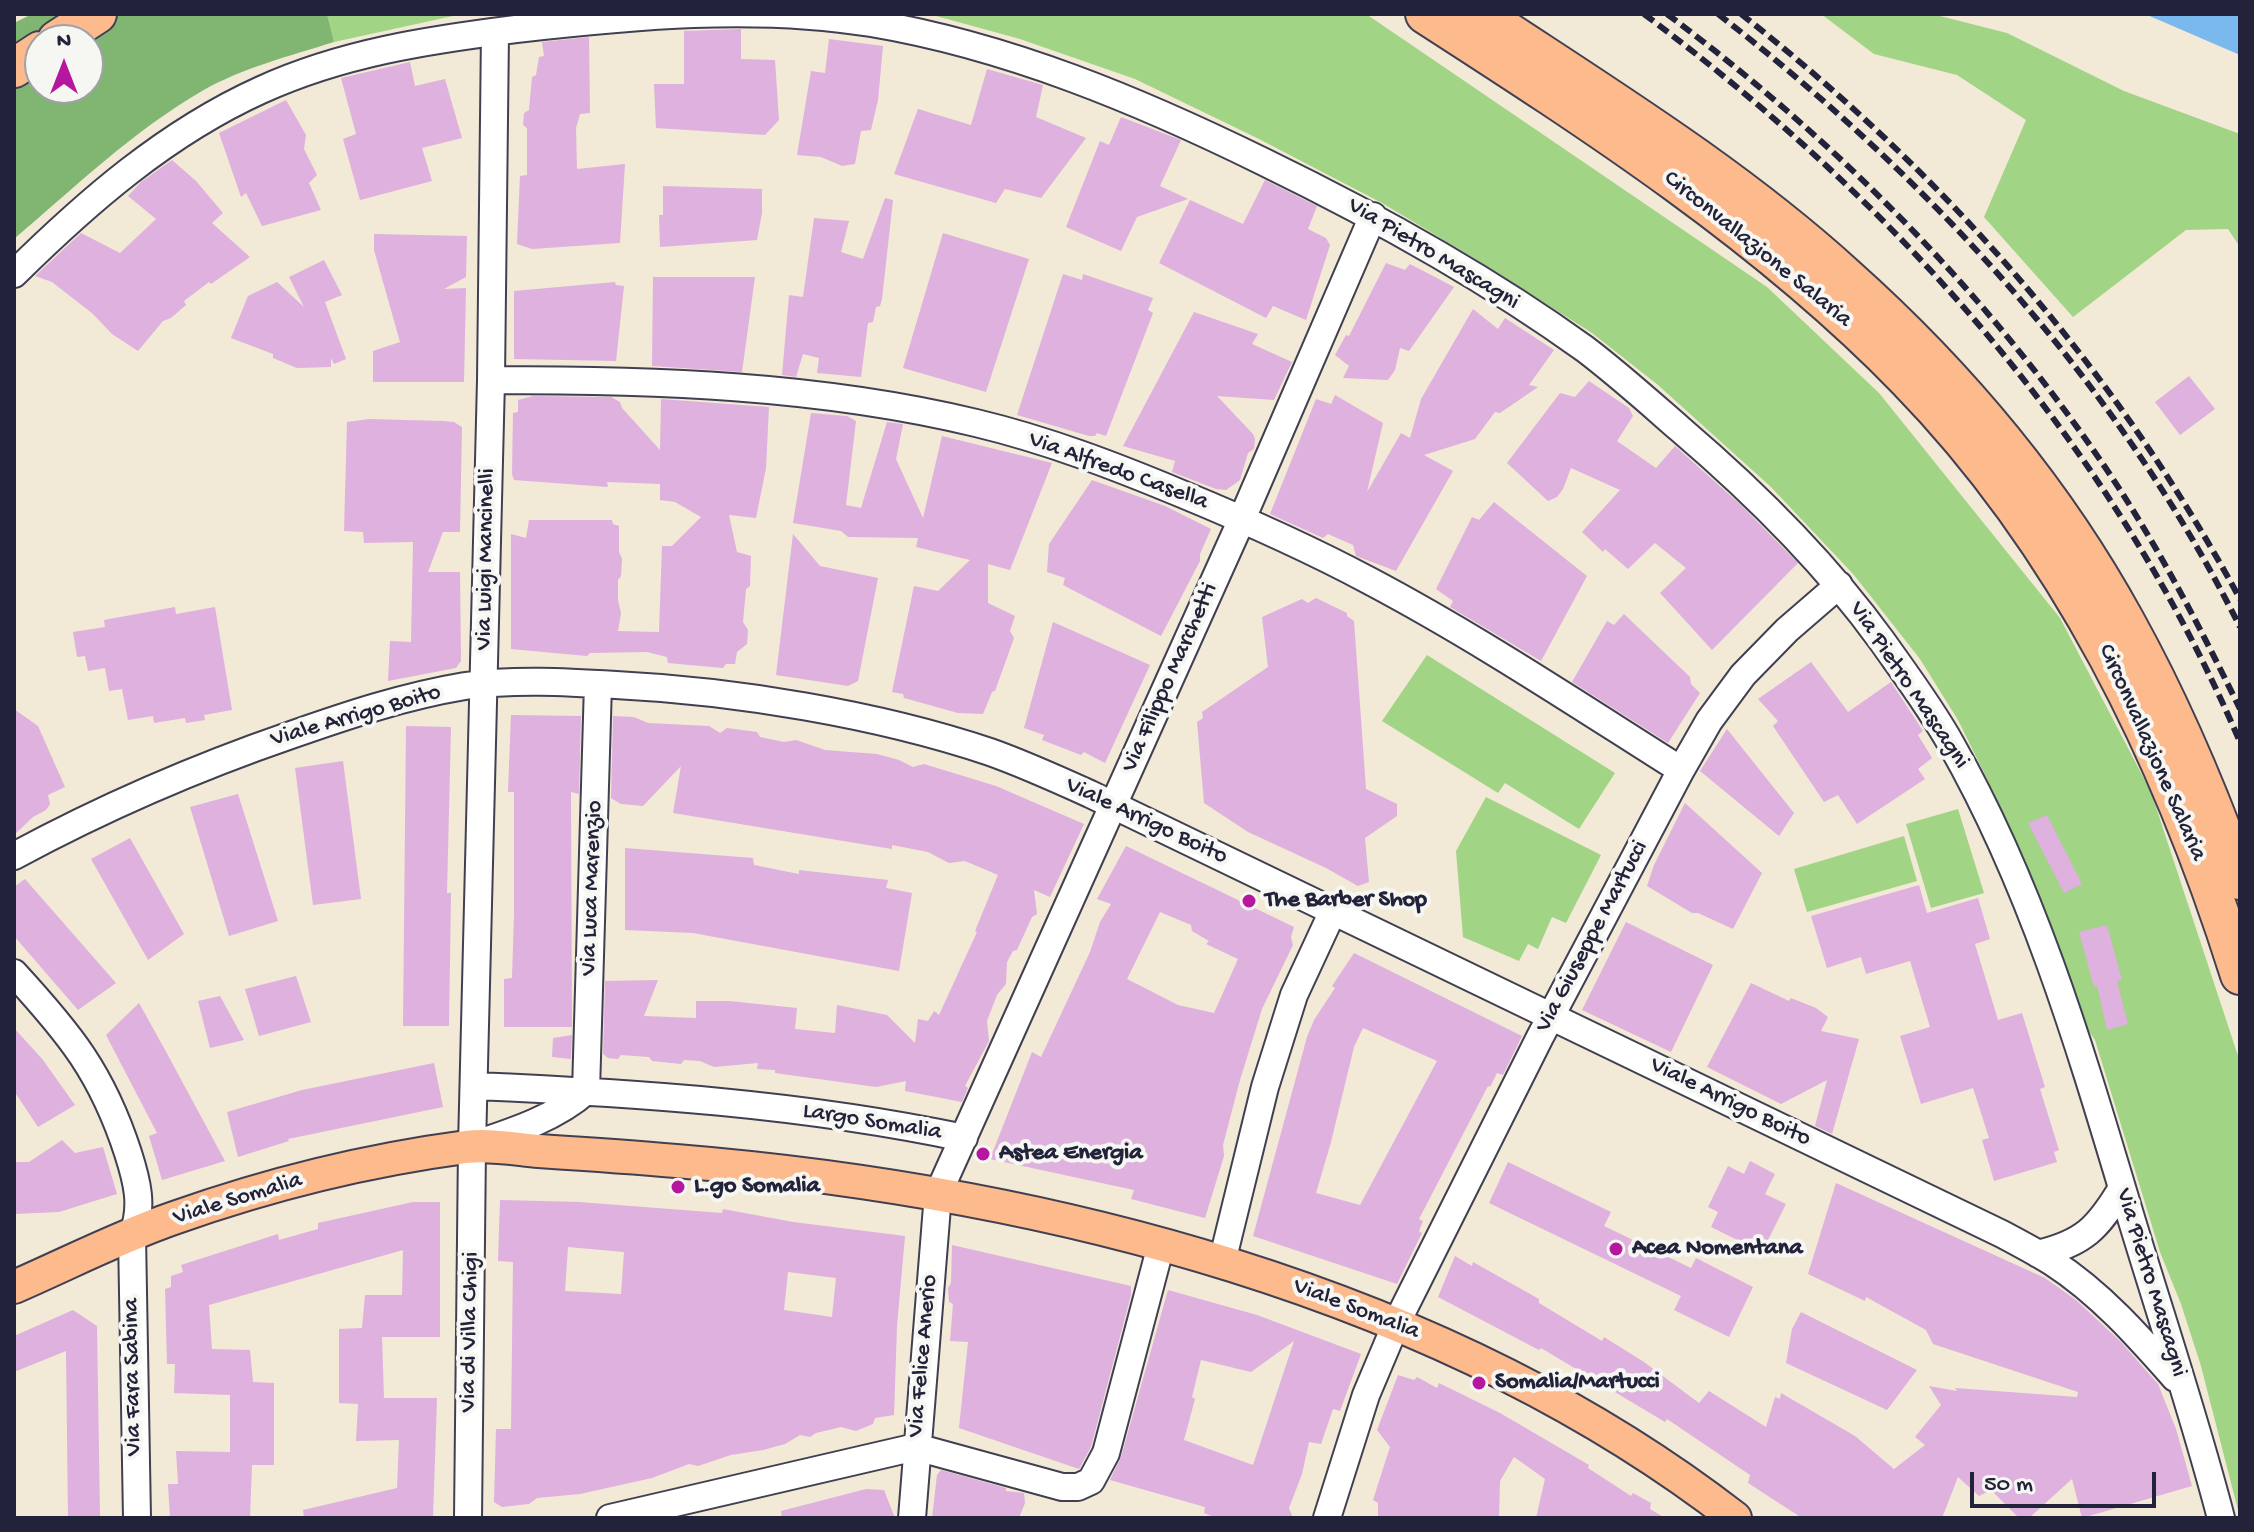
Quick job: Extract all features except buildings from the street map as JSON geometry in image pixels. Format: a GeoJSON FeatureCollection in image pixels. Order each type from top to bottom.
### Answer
{"type":"FeatureCollection","features":[{"type":"Feature","properties":{"kind":"highway","name":"Circonvallazione Salaria"},"geometry":{"type":"LineString","coordinates":[[1425,14],[1614,139],[1760,246],[1865,338],[1909,381],[1959,438],[2032,531],[2107,653],[2153,745],[2185,820],[2240,975]]}},
{"type":"Feature","properties":{"kind":"highway","name":"Circonvallazione Salaria"},"geometry":{"type":"LineString","coordinates":[[1481,14],[1686,152],[1809,245],[1877,306],[1973,405],[2043,494],[2124,619],[2195,766],[2240,880]]}},
{"type":"Feature","properties":{"kind":"main road","name":"Viale Somalia"},"geometry":{"type":"LineString","coordinates":[[14,1287],[172,1219],[362,1166],[472,1146]]}},
{"type":"Feature","properties":{"kind":"main road"},"geometry":{"type":"LineString","coordinates":[[472,1146],[714,1164],[938,1194]]}},
{"type":"Feature","properties":{"kind":"main road","name":"Viale Somalia"},"geometry":{"type":"LineString","coordinates":[[938,1194],[1222,1262],[1396,1324],[1505,1373],[1553,1399],[1652,1459],[1735,1518]]}},
{"type":"Feature","properties":{"kind":"street","name":"Via Pietro Mascagni"},"geometry":{"type":"LineString","coordinates":[[14,274],[151,152],[188,127],[287,79],[360,55],[414,42],[589,21],[704,15],[814,16],[899,29],[1004,56],[1138,103],[1373,216],[1511,301],[1595,358],[1718,461],[1796,536],[1839,585],[1929,708],[1980,799],[2030,910],[2066,1004],[2221,1518]]}},
{"type":"Feature","properties":{"kind":"street","name":"Via Luigi Mancinelli"},"geometry":{"type":"LineString","coordinates":[[474,1086],[491,380],[495,32]]}},
{"type":"Feature","properties":{"kind":"street","name":"Via Filippo Marchetti"},"geometry":{"type":"LineString","coordinates":[[964,1138],[1242,519],[1373,216]]}},
{"type":"Feature","properties":{"kind":"street","name":"Via Alfredo Casella"},"geometry":{"type":"LineString","coordinates":[[491,380],[673,383],[827,397],[935,415],[1005,431],[1067,450],[1242,519],[1352,571],[1458,630],[1681,770]]}},
{"type":"Feature","properties":{"kind":"street","name":"Via Giuseppe Martucci"},"geometry":{"type":"LineString","coordinates":[[1327,1518],[1370,1383],[1396,1324],[1551,1017],[1681,770],[1709,721],[1743,675],[1839,585]]}},
{"type":"Feature","properties":{"kind":"street","name":"Viale Arrigo Boito"},"geometry":{"type":"LineString","coordinates":[[14,856],[128,799],[251,749],[391,702],[484,684],[598,684],[697,691],[894,726],[992,753],[1114,805],[2002,1234],[2060,1268],[2111,1309],[2181,1385]]}},
{"type":"Feature","properties":{"kind":"street","name":"Via Luca Marenzio"},"geometry":{"type":"LineString","coordinates":[[586,1091],[598,684]]}},
{"type":"Feature","properties":{"kind":"street"},"geometry":{"type":"LineString","coordinates":[[1222,1262],[1273,1061],[1294,995],[1333,911]]}},
{"type":"Feature","properties":{"kind":"street","name":"Via Fara Sabina"},"geometry":{"type":"LineString","coordinates":[[14,973],[74,1042],[106,1093],[123,1138],[139,1197],[139,1216],[132,1236],[137,1518]]}},
{"type":"Feature","properties":{"kind":"street"},"geometry":{"type":"LineString","coordinates":[[474,1086],[472,1146],[523,1127],[572,1102],[586,1091]]}},
{"type":"Feature","properties":{"kind":"street","name":"Largo Somalia"},"geometry":{"type":"LineString","coordinates":[[474,1086],[586,1091],[776,1107],[889,1123],[964,1138],[938,1194]]}},
{"type":"Feature","properties":{"kind":"street","name":"Via di Villa Chigi"},"geometry":{"type":"LineString","coordinates":[[468,1518],[472,1146]]}},
{"type":"Feature","properties":{"kind":"street"},"geometry":{"type":"LineString","coordinates":[[2038,1254],[2063,1248],[2085,1236],[2106,1215],[2122,1188]]}},
{"type":"Feature","properties":{"kind":"street","name":"Via Felice Anerio"},"geometry":{"type":"LineString","coordinates":[[912,1518],[938,1194]]}},
{"type":"Feature","properties":{"kind":"street"},"geometry":{"type":"LineString","coordinates":[[610,1518],[916,1447],[1048,1484],[1062,1487],[1085,1485],[1096,1475],[1106,1453],[1161,1245]]}},
{"type":"Feature","properties":{"kind":"green space"},"geometry":{"type":"Polygon","coordinates":[[[32,14],[327,14],[334,42],[250,69],[202,91],[128,142],[14,239],[14,23],[32,14]]]}},
{"type":"Feature","properties":{"kind":"green space"},"geometry":{"type":"Polygon","coordinates":[[[327,14],[462,14],[334,42],[327,14]]]}},
{"type":"Feature","properties":{"kind":"green space"},"geometry":{"type":"Polygon","coordinates":[[[929,14],[1366,14],[1767,287],[1879,393],[2060,618],[2151,792],[2240,1062],[2240,1518],[2201,1366],[2160,1252],[2095,1040],[2078,1016],[2053,931],[1994,793],[1958,720],[1920,659],[1854,575],[1771,487],[1658,385],[1592,333],[1474,258],[1382,203],[1135,79],[1020,39],[929,14]]]}},
{"type":"Feature","properties":{"kind":"green space"},"geometry":{"type":"Polygon","coordinates":[[[1821,14],[1932,14],[2007,33],[2124,91],[2240,134],[2240,247],[2228,229],[2186,230],[2073,317],[1984,217],[2026,120],[1957,75],[1874,54],[1821,14]]]}},
{"type":"Feature","properties":{"kind":"green space"},"geometry":{"type":"Polygon","coordinates":[[[1427,655],[1615,773],[1579,829],[1505,783],[1498,793],[1382,721],[1427,655]]]}},
{"type":"Feature","properties":{"kind":"green space"},"geometry":{"type":"Polygon","coordinates":[[[1486,797],[1601,855],[1566,923],[1552,917],[1538,949],[1528,944],[1519,961],[1463,937],[1456,851],[1486,797]]]}},
{"type":"Feature","properties":{"kind":"green space"},"geometry":{"type":"Polygon","coordinates":[[[1958,809],[1984,893],[1931,908],[1906,824],[1958,809]]]}},
{"type":"Feature","properties":{"kind":"green space"},"geometry":{"type":"Polygon","coordinates":[[[1904,836],[1917,881],[1807,912],[1794,869],[1904,836]]]}},
{"type":"Feature","properties":{"kind":"water"},"geometry":{"type":"Polygon","coordinates":[[[2145,14],[2240,14],[2240,55],[2145,14]]]}},
{"type":"Feature","properties":{"kind":"railway"},"geometry":{"type":"LineString","coordinates":[[1644,14],[1738,88],[1828,167],[1912,251],[1991,339],[2063,432],[2129,530],[2188,634],[2240,742]]}},
{"type":"Feature","properties":{"kind":"railway"},"geometry":{"type":"LineString","coordinates":[[1667,14],[1791,114],[1850,168],[1906,224],[2012,342],[2061,405],[2126,499],[2178,587],[2240,709]]}},
{"type":"Feature","properties":{"kind":"railway"},"geometry":{"type":"LineString","coordinates":[[1718,14],[1797,78],[1872,145],[1945,217],[2014,292],[2078,370],[2137,452],[2192,538],[2240,627]]}},
{"type":"Feature","properties":{"kind":"railway"},"geometry":{"type":"LineString","coordinates":[[1741,14],[1888,141],[1956,209],[2020,281],[2081,355],[2138,433],[2240,599]]}},
{"type":"Feature","properties":{"kind":"place","name":"The Barber Shop"},"geometry":{"type":"Point","coordinates":[1249,901]}},
{"type":"Feature","properties":{"kind":"place","name":"Astea Energia"},"geometry":{"type":"Point","coordinates":[983,1154]}},
{"type":"Feature","properties":{"kind":"place","name":"L.go Somalia"},"geometry":{"type":"Point","coordinates":[678,1187]}},
{"type":"Feature","properties":{"kind":"place","name":"Acea Nomentana"},"geometry":{"type":"Point","coordinates":[1616,1249]}},
{"type":"Feature","properties":{"kind":"place","name":"Somalia/Martucci"},"geometry":{"type":"Point","coordinates":[1479,1383]}}]}
